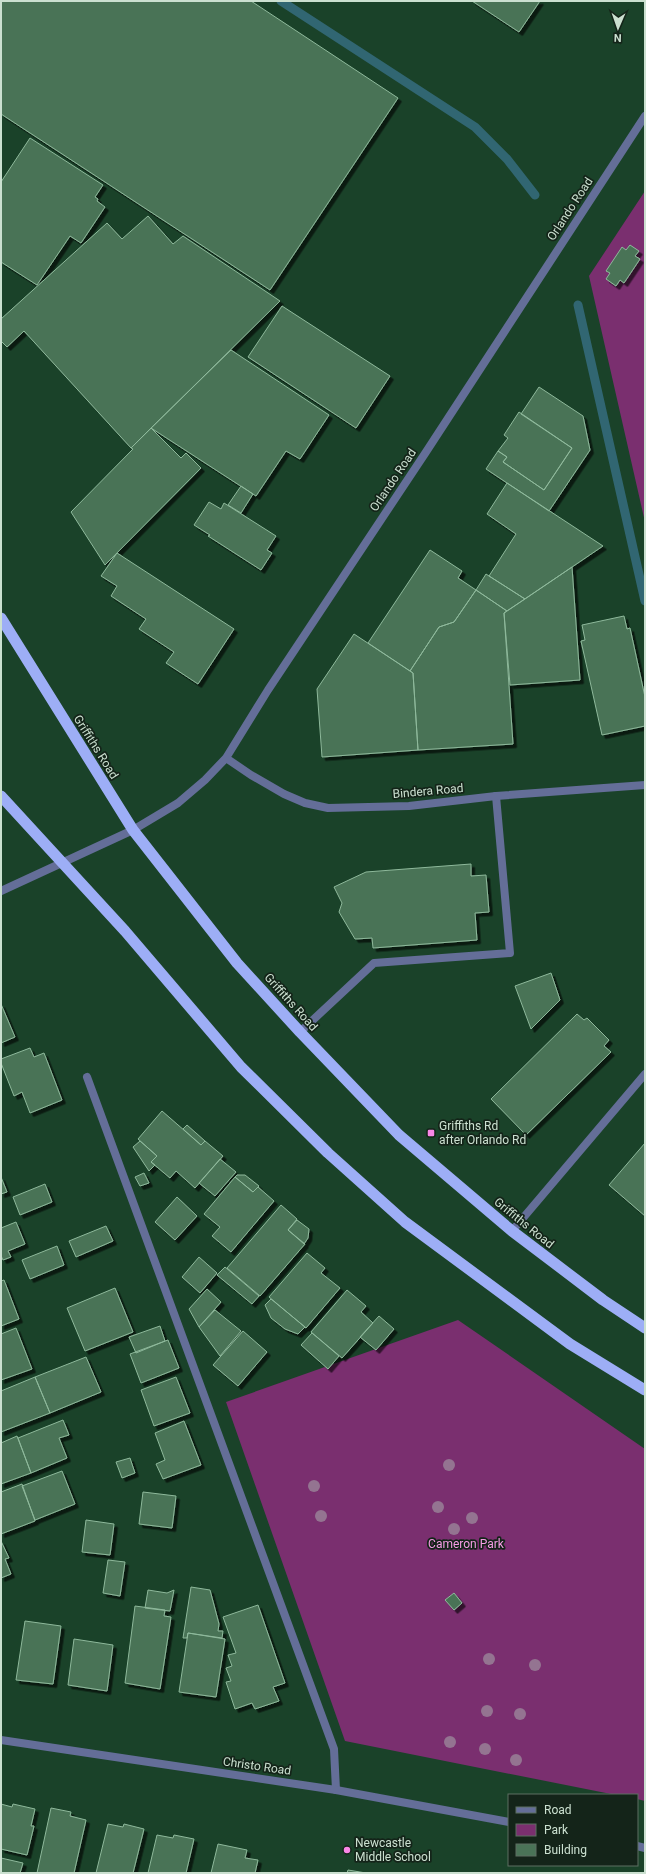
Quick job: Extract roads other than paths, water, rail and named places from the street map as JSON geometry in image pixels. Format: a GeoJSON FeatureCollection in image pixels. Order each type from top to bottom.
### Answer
{"type":"FeatureCollection","features":[{"type":"Feature","properties":{"kind":"highway","name":"Griffiths Road"},"geometry":{"type":"LineString","coordinates":[[1,618],[133,830],[237,963],[300,1032],[399,1135],[512,1231],[603,1300],[645,1328]]}},
{"type":"Feature","properties":{"kind":"highway"},"geometry":{"type":"LineString","coordinates":[[1,796],[125,931],[241,1067],[328,1153],[405,1222],[570,1344],[645,1390]]}},
{"type":"Feature","properties":{"kind":"street","name":"Orlando Road"},"geometry":{"type":"LineString","coordinates":[[1,891],[133,830],[178,803],[205,780],[226,758],[268,690],[426,452],[645,116]]}},
{"type":"Feature","properties":{"kind":"street","name":"Bindera Road"},"geometry":{"type":"LineString","coordinates":[[226,758],[251,775],[284,794],[305,803],[328,808],[409,806],[496,796],[645,785]]}},
{"type":"Feature","properties":{"kind":"street"},"geometry":{"type":"LineString","coordinates":[[300,1032],[374,963],[510,953],[496,796]]}},
{"type":"Feature","properties":{"kind":"street"},"geometry":{"type":"LineString","coordinates":[[512,1231],[645,1074]]}},
{"type":"Feature","properties":{"kind":"street"},"geometry":{"type":"LineString","coordinates":[[87,1077],[334,1749],[336,1790]]}},
{"type":"Feature","properties":{"kind":"street","name":"Christo Road"},"geometry":{"type":"LineString","coordinates":[[1,1740],[336,1790],[508,1822]]}},
{"type":"Feature","properties":{"kind":"waterway"},"geometry":{"type":"LineString","coordinates":[[281,1],[475,127],[507,159],[535,195]]}},
{"type":"Feature","properties":{"kind":"waterway"},"geometry":{"type":"LineString","coordinates":[[578,305],[645,601]]}},
{"type":"Feature","properties":{"kind":"place","name":"Griffiths Rd after Orlando Rd"},"geometry":{"type":"Point","coordinates":[431,1133]}},
{"type":"Feature","properties":{"kind":"place","name":"Newcastle Middle School"},"geometry":{"type":"Point","coordinates":[347,1850]}},
{"type":"Feature","properties":{"kind":"park label","name":"Cameron Park"},"geometry":{"type":"Point","coordinates":[466,1544]}}]}
